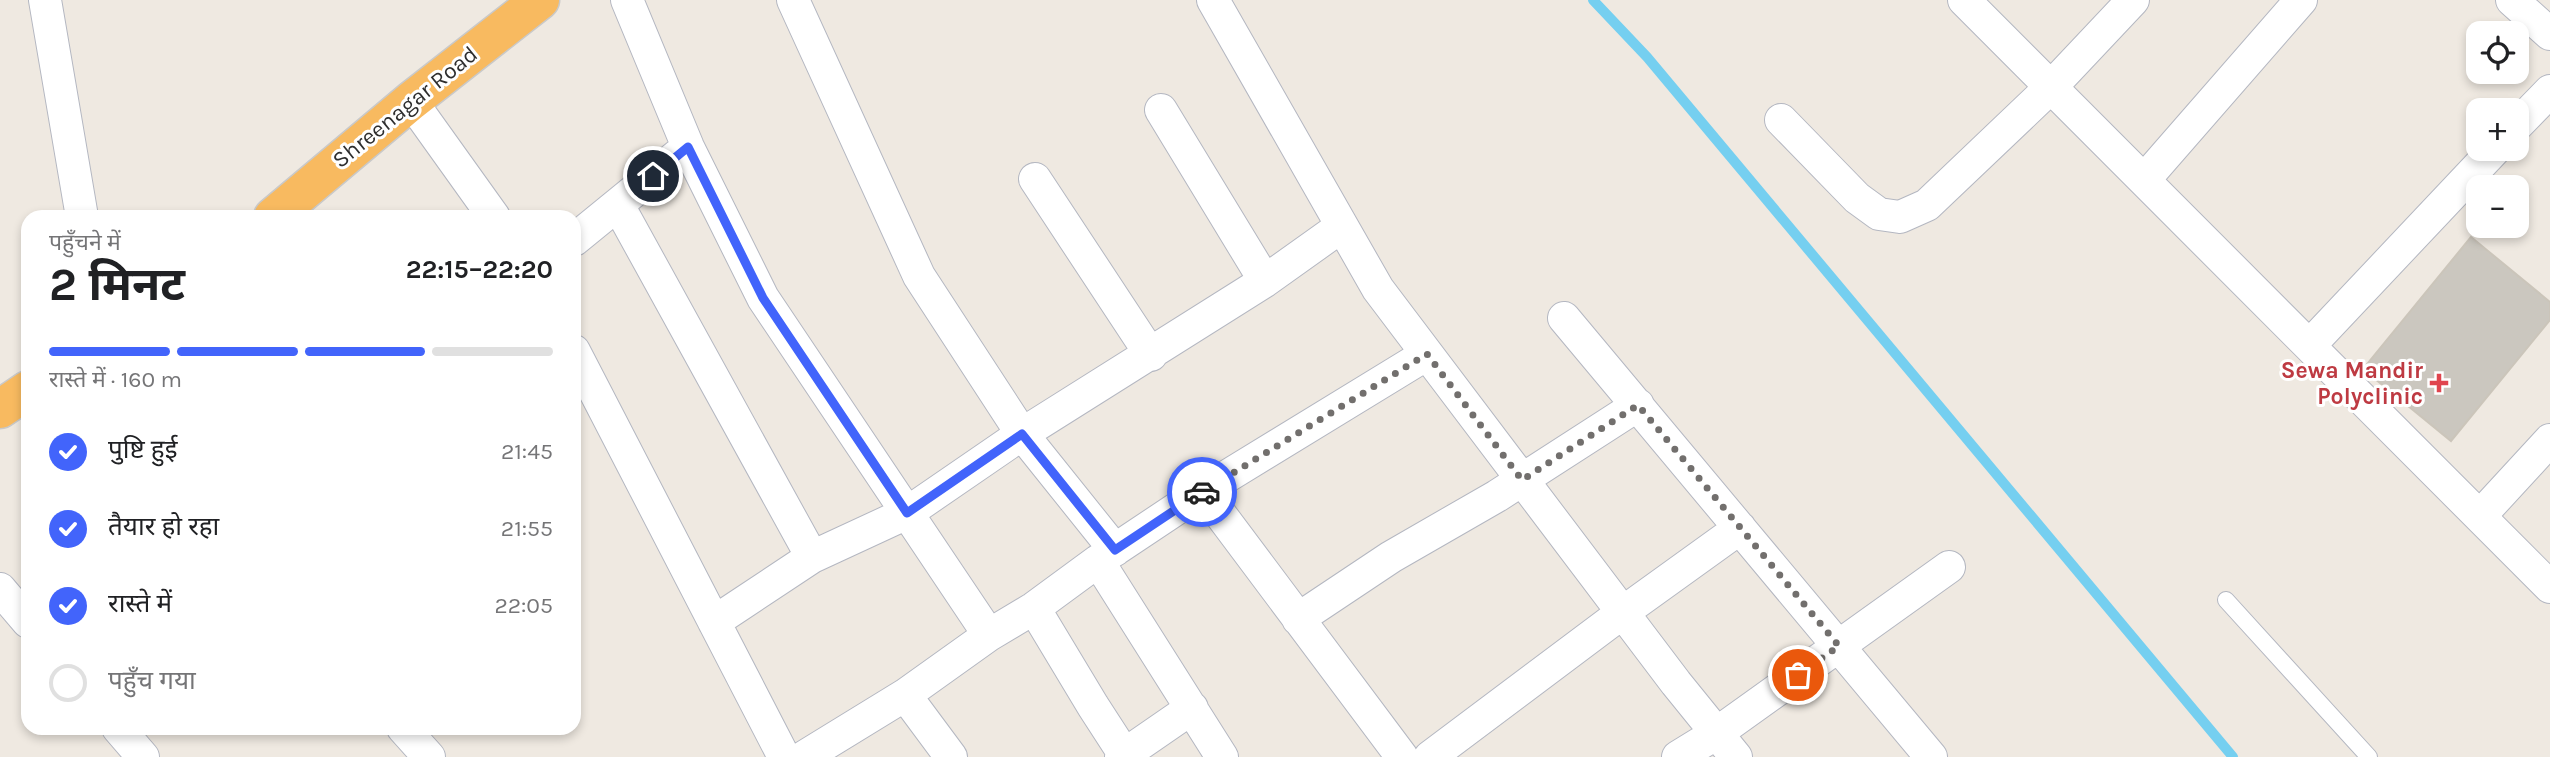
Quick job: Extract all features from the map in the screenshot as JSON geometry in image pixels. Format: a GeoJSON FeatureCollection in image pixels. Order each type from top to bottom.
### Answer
{"type":"FeatureCollection","features":[{"type":"Feature","properties":{"kind":"highway","name":"Shreenagar Road"},"geometry":{"type":"LineString","coordinates":[[281,210],[411,101],[540,0]]}},
{"type":"Feature","properties":{"kind":"highway"},"geometry":{"type":"LineString","coordinates":[[0,409],[21,395]]}},
{"type":"Feature","properties":{"kind":"street"},"geometry":{"type":"LineString","coordinates":[[45,0],[81,210]]}},
{"type":"Feature","properties":{"kind":"street"},"geometry":{"type":"LineString","coordinates":[[627,0],[688,147],[763,298],[989,635]]}},
{"type":"Feature","properties":{"kind":"street"},"geometry":{"type":"LineString","coordinates":[[793,0],[919,276],[1022,434],[1107,556],[1222,757]]}},
{"type":"Feature","properties":{"kind":"street"},"geometry":{"type":"LineString","coordinates":[[1213,0],[1378,289],[1622,613],[1736,757]]}},
{"type":"Feature","properties":{"kind":"street"},"geometry":{"type":"LineString","coordinates":[[1964,0],[2550,587]]}},
{"type":"Feature","properties":{"kind":"street"},"geometry":{"type":"LineString","coordinates":[[1781,120],[1857,198],[1879,214],[1900,217],[1927,205],[2051,87],[2133,0]]}},
{"type":"Feature","properties":{"kind":"street"},"geometry":{"type":"LineString","coordinates":[[2144,180],[2301,0]]}},
{"type":"Feature","properties":{"kind":"street"},"geometry":{"type":"LineString","coordinates":[[2512,0],[2550,34]]}},
{"type":"Feature","properties":{"kind":"street"},"geometry":{"type":"LineString","coordinates":[[2529,113],[2550,91]]}},
{"type":"Feature","properties":{"kind":"street"},"geometry":{"type":"LineString","coordinates":[[411,101],[489,210]]}},
{"type":"Feature","properties":{"kind":"street"},"geometry":{"type":"LineString","coordinates":[[1161,110],[1265,281]]}},
{"type":"Feature","properties":{"kind":"street"},"geometry":{"type":"LineString","coordinates":[[581,234],[688,147]]}},
{"type":"Feature","properties":{"kind":"street"},"geometry":{"type":"LineString","coordinates":[[2310,345],[2484,161]]}},
{"type":"Feature","properties":{"kind":"street"},"geometry":{"type":"LineString","coordinates":[[1035,179],[1151,355]]}},
{"type":"Feature","properties":{"kind":"street"},"geometry":{"type":"LineString","coordinates":[[618,205],[812,557]]}},
{"type":"Feature","properties":{"kind":"street"},"geometry":{"type":"LineString","coordinates":[[715,622],[812,557],[907,513],[1022,434],[1265,281],[1342,226]]}},
{"type":"Feature","properties":{"kind":"street"},"geometry":{"type":"LineString","coordinates":[[1563,318],[1839,646],[1920,753]]}},
{"type":"Feature","properties":{"kind":"street"},"geometry":{"type":"LineString","coordinates":[[804,757],[905,695],[1203,491],[1427,354]]}},
{"type":"Feature","properties":{"kind":"street"},"geometry":{"type":"LineString","coordinates":[[581,364],[784,757]]}},
{"type":"Feature","properties":{"kind":"street"},"geometry":{"type":"LineString","coordinates":[[1298,619],[1391,557],[1522,480],[1638,405]]}},
{"type":"Feature","properties":{"kind":"street"},"geometry":{"type":"LineString","coordinates":[[2480,516],[2550,440]]}},
{"type":"Feature","properties":{"kind":"street"},"geometry":{"type":"LineString","coordinates":[[1203,491],[1402,757]]}},
{"type":"Feature","properties":{"kind":"street"},"geometry":{"type":"LineString","coordinates":[[1430,757],[1740,528]]}},
{"type":"Feature","properties":{"kind":"street"},"geometry":{"type":"LineString","coordinates":[[1678,757],[1717,733],[1949,567]]}},
{"type":"Feature","properties":{"kind":"street"},"geometry":{"type":"LineString","coordinates":[[0,589],[21,614]]}},
{"type":"Feature","properties":{"kind":"street"},"geometry":{"type":"LineString","coordinates":[[1034,608],[1124,756],[1192,708]]}},
{"type":"Feature","properties":{"kind":"street"},"geometry":{"type":"LineString","coordinates":[[905,695],[951,757]]}},
{"type":"Feature","properties":{"kind":"street"},"geometry":{"type":"LineString","coordinates":[[124,735],[143,757]]}},
{"type":"Feature","properties":{"kind":"street"},"geometry":{"type":"LineString","coordinates":[[409,735],[429,757]]}},
{"type":"Feature","properties":{"kind":"lane"},"geometry":{"type":"LineString","coordinates":[[2226,600],[2369,757]]}},
{"type":"Feature","properties":{"kind":"building"},"geometry":{"type":"Polygon","coordinates":[[[2470,238],[2550,302],[2550,320],[2451,441],[2363,369],[2470,238]]]}},
{"type":"Feature","properties":{"kind":"waterway"},"geometry":{"type":"LineString","coordinates":[[1593,0],[1647,57],[2233,757]]}},
{"type":"Feature","properties":{"kind":"way so far"},"geometry":{"type":"LineString","coordinates":[[1202,492],[1427,354],[1522,480],[1638,405],[1839,646],[1798,675]]}},
{"type":"Feature","properties":{"kind":"place","name":"Sewa Mandir Polyclinic"},"geometry":{"type":"Point","coordinates":[2439,383]}},
{"type":"Feature","properties":{"kind":"route"},"geometry":{"type":"LineString","coordinates":[[653,176],[688,147],[763,298],[907,513],[1022,434],[1115,550],[1202,492]]}}]}
